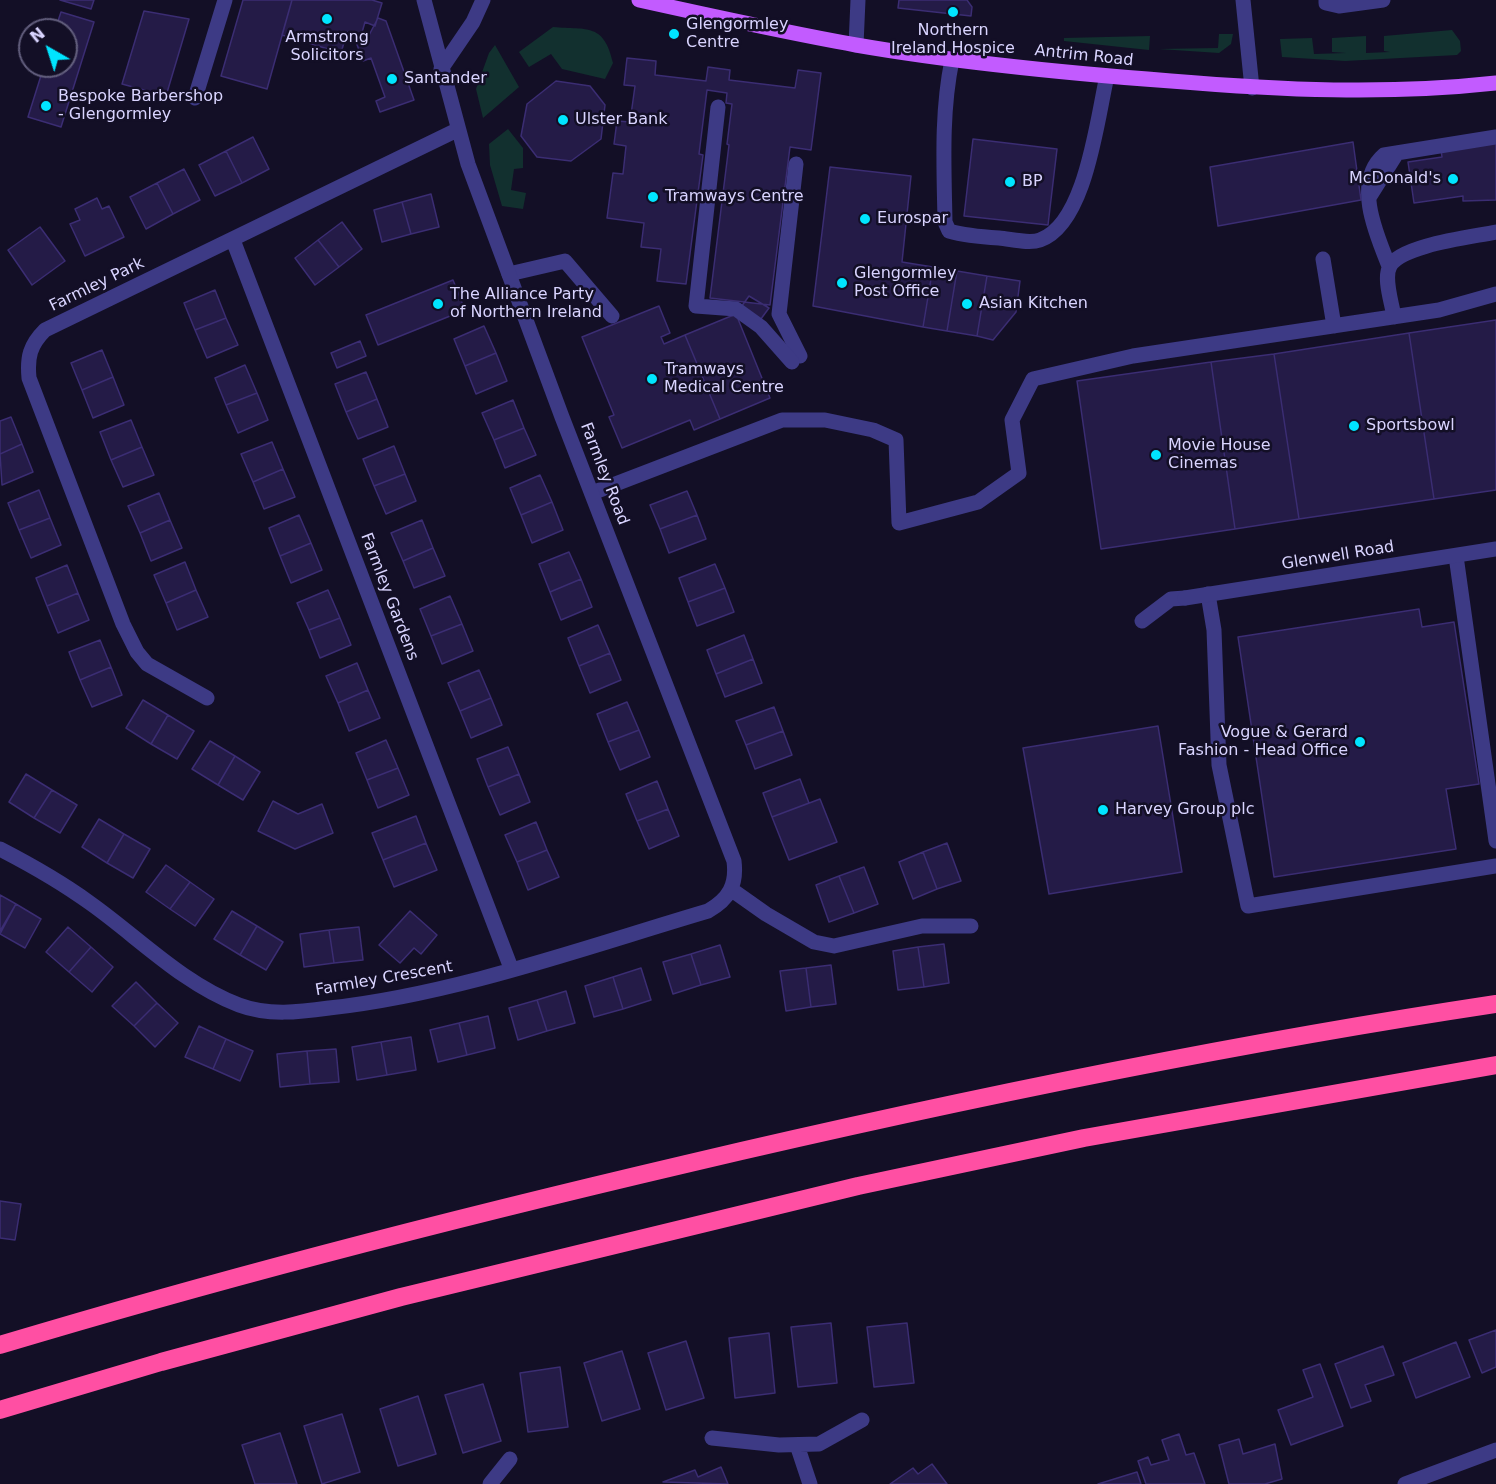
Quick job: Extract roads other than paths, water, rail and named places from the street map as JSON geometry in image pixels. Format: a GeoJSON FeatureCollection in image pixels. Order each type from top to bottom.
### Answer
{"type":"FeatureCollection","features":[{"type":"Feature","properties":{"kind":"highway"},"geometry":{"type":"LineString","coordinates":[[0,1345],[292,1263],[526,1202],[842,1127],[1126,1067],[1496,1004]]}},
{"type":"Feature","properties":{"kind":"highway"},"geometry":{"type":"LineString","coordinates":[[0,1410],[161,1362],[401,1297],[858,1186],[1084,1138],[1496,1065]]}},
{"type":"Feature","properties":{"kind":"main road","name":"Antrim Road"},"geometry":{"type":"LineString","coordinates":[[639,0],[856,45],[952,60],[1107,76],[1252,88],[1344,91],[1424,89],[1496,82]]}},
{"type":"Feature","properties":{"kind":"street"},"geometry":{"type":"LineString","coordinates":[[195,98],[225,0]]}},
{"type":"Feature","properties":{"kind":"street","name":"Farmley Road"},"geometry":{"type":"LineString","coordinates":[[424,0],[457,130],[508,274],[734,861],[736,877],[732,890]]}},
{"type":"Feature","properties":{"kind":"street"},"geometry":{"type":"LineString","coordinates":[[441,69],[473,22],[483,0]]}},
{"type":"Feature","properties":{"kind":"street"},"geometry":{"type":"LineString","coordinates":[[856,45],[858,0]]}},
{"type":"Feature","properties":{"kind":"street"},"geometry":{"type":"LineString","coordinates":[[1243,0],[1252,88]]}},
{"type":"Feature","properties":{"kind":"street"},"geometry":{"type":"LineString","coordinates":[[1326,0],[1340,6],[1383,0]]}},
{"type":"Feature","properties":{"kind":"street"},"geometry":{"type":"LineString","coordinates":[[952,60],[946,86],[943,134],[945,222],[949,231],[962,235],[1038,241],[1057,231],[1071,211],[1089,160],[1107,76]]}},
{"type":"Feature","properties":{"kind":"street"},"geometry":{"type":"LineString","coordinates":[[718,107],[696,306],[736,309],[761,327],[796,359],[779,314],[796,164]]}},
{"type":"Feature","properties":{"kind":"street","name":"Farmley Park"},"geometry":{"type":"LineString","coordinates":[[207,698],[147,664],[137,652],[123,624],[29,378],[27,360],[33,343],[45,330],[457,130]]}},
{"type":"Feature","properties":{"kind":"street"},"geometry":{"type":"LineString","coordinates":[[1394,317],[1388,278],[1389,266],[1377,236],[1370,196],[1369,176],[1374,164],[1383,155],[1496,137]]}},
{"type":"Feature","properties":{"kind":"street"},"geometry":{"type":"LineString","coordinates":[[1389,266],[1398,256],[1496,232]]}},
{"type":"Feature","properties":{"kind":"street","name":"Farmley Gardens"},"geometry":{"type":"LineString","coordinates":[[233,240],[511,968]]}},
{"type":"Feature","properties":{"kind":"street"},"geometry":{"type":"LineString","coordinates":[[1323,259],[1334,326]]}},
{"type":"Feature","properties":{"kind":"street"},"geometry":{"type":"LineString","coordinates":[[508,274],[565,261],[612,316]]}},
{"type":"Feature","properties":{"kind":"street"},"geometry":{"type":"LineString","coordinates":[[592,493],[782,420],[825,420],[873,430],[896,440],[899,523],[978,502],[1019,473],[1012,420],[1033,379],[1133,356],[1439,310],[1496,294]]}},
{"type":"Feature","properties":{"kind":"street","name":"Glenwell Road"},"geometry":{"type":"LineString","coordinates":[[1142,621],[1171,599],[1496,549]]}},
{"type":"Feature","properties":{"kind":"street"},"geometry":{"type":"LineString","coordinates":[[1456,556],[1496,841]]}},
{"type":"Feature","properties":{"kind":"street"},"geometry":{"type":"LineString","coordinates":[[1208,594],[1214,630],[1219,765],[1248,906],[1496,866]]}},
{"type":"Feature","properties":{"kind":"street","name":"Farmley Crescent"},"geometry":{"type":"LineString","coordinates":[[0,849],[41,871],[90,903],[204,988],[240,1006],[266,1012],[298,1012],[359,1005],[464,983],[708,911],[722,903],[732,890]]}},
{"type":"Feature","properties":{"kind":"street"},"geometry":{"type":"LineString","coordinates":[[732,890],[814,942],[834,946],[922,926],[971,926]]}},
{"type":"Feature","properties":{"kind":"street"},"geometry":{"type":"LineString","coordinates":[[712,1438],[797,1445],[819,1444],[862,1420]]}},
{"type":"Feature","properties":{"kind":"street"},"geometry":{"type":"LineString","coordinates":[[797,1445],[810,1484]]}},
{"type":"Feature","properties":{"kind":"street"},"geometry":{"type":"LineString","coordinates":[[1405,1484],[1496,1450]]}},
{"type":"Feature","properties":{"kind":"street"},"geometry":{"type":"LineString","coordinates":[[490,1484],[510,1459]]}},
{"type":"Feature","properties":{"kind":"place","name":"Northern Ireland Hospice"},"geometry":{"type":"Point","coordinates":[953,12]}},
{"type":"Feature","properties":{"kind":"place","name":"Armstrong Solicitors"},"geometry":{"type":"Point","coordinates":[327,19]}},
{"type":"Feature","properties":{"kind":"place","name":"Glengormley Centre"},"geometry":{"type":"Point","coordinates":[674,34]}},
{"type":"Feature","properties":{"kind":"place","name":"Santander"},"geometry":{"type":"Point","coordinates":[392,79]}},
{"type":"Feature","properties":{"kind":"place","name":"Bespoke Barbershop - Glengormley"},"geometry":{"type":"Point","coordinates":[46,106]}},
{"type":"Feature","properties":{"kind":"place","name":"Ulster Bank"},"geometry":{"type":"Point","coordinates":[563,120]}},
{"type":"Feature","properties":{"kind":"place","name":"McDonald's"},"geometry":{"type":"Point","coordinates":[1453,179]}},
{"type":"Feature","properties":{"kind":"place","name":"BP"},"geometry":{"type":"Point","coordinates":[1010,182]}},
{"type":"Feature","properties":{"kind":"place","name":"Tramways Centre"},"geometry":{"type":"Point","coordinates":[653,197]}},
{"type":"Feature","properties":{"kind":"place","name":"Eurospar"},"geometry":{"type":"Point","coordinates":[865,219]}},
{"type":"Feature","properties":{"kind":"place","name":"Glengormley Post Office"},"geometry":{"type":"Point","coordinates":[842,283]}},
{"type":"Feature","properties":{"kind":"place","name":"The Alliance Party of Northern Ireland"},"geometry":{"type":"Point","coordinates":[438,304]}},
{"type":"Feature","properties":{"kind":"place","name":"Asian Kitchen"},"geometry":{"type":"Point","coordinates":[967,304]}},
{"type":"Feature","properties":{"kind":"place","name":"Tramways Medical Centre"},"geometry":{"type":"Point","coordinates":[652,379]}},
{"type":"Feature","properties":{"kind":"place","name":"Sportsbowl"},"geometry":{"type":"Point","coordinates":[1354,426]}},
{"type":"Feature","properties":{"kind":"place","name":"Movie House Cinemas"},"geometry":{"type":"Point","coordinates":[1156,455]}},
{"type":"Feature","properties":{"kind":"place","name":"Vogue & Gerard Fashion - Head Office"},"geometry":{"type":"Point","coordinates":[1360,742]}},
{"type":"Feature","properties":{"kind":"place","name":"Harvey Group plc"},"geometry":{"type":"Point","coordinates":[1103,810]}}]}
